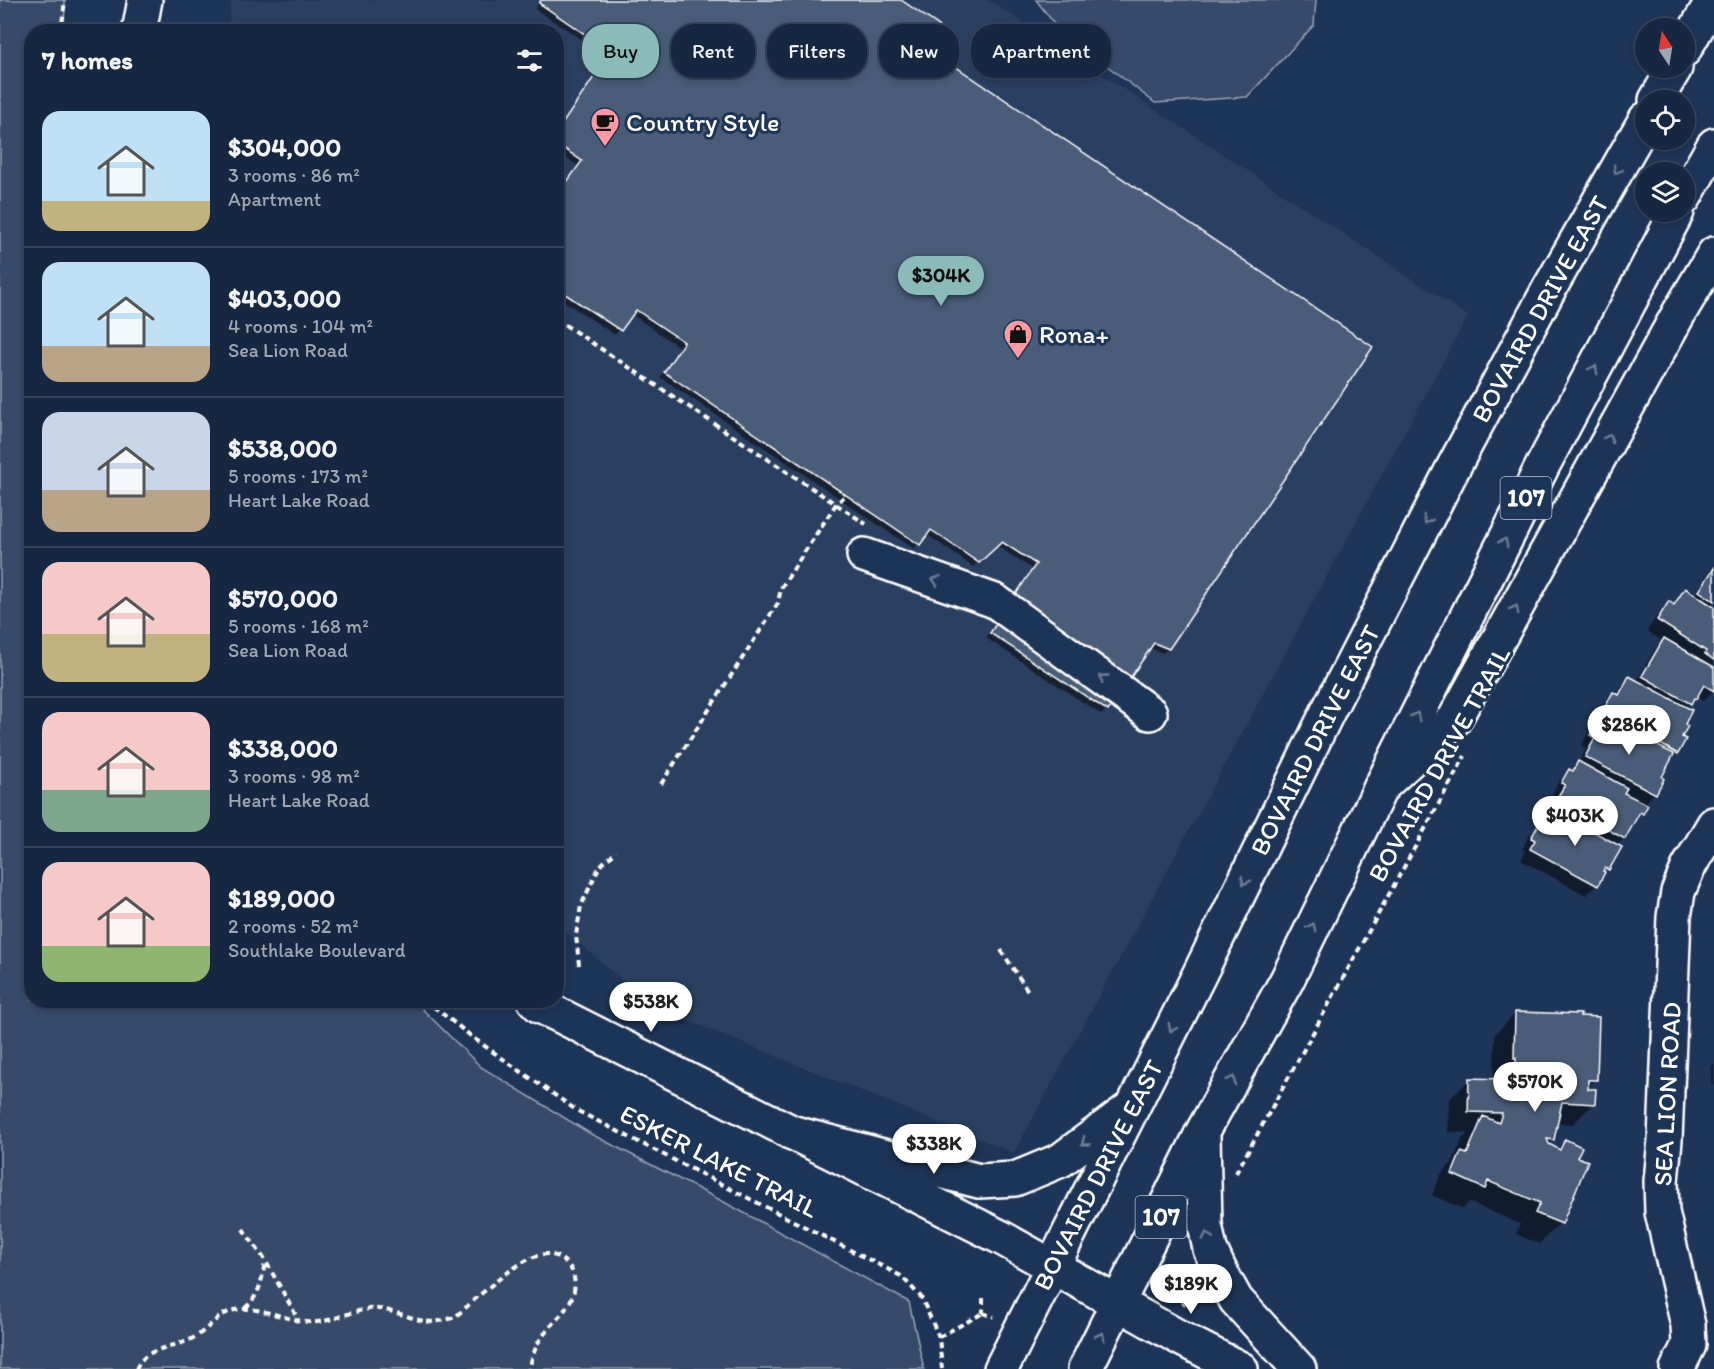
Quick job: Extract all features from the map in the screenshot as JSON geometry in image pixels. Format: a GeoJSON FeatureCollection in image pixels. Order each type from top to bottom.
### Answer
{"type":"FeatureCollection","features":[{"type":"Feature","properties":{"kind":"main road"},"geometry":{"type":"LineString","coordinates":[[140,24],[145,0]]}},
{"type":"Feature","properties":{"kind":"main road"},"geometry":{"type":"LineString","coordinates":[[1695,31],[1713,0]]}},
{"type":"Feature","properties":{"kind":"main road","name":"BOVAIRD DRIVE EAST"},"geometry":{"type":"LineString","coordinates":[[1001,1369],[1328,711],[1548,291],[1635,138]]}},
{"type":"Feature","properties":{"kind":"main road"},"geometry":{"type":"LineString","coordinates":[[1695,179],[1714,145]]}},
{"type":"Feature","properties":{"kind":"main road","name":"107"},"geometry":{"type":"LineString","coordinates":[[1085,1369],[1203,1131],[1287,980],[1543,465],[1672,222]]}},
{"type":"Feature","properties":{"kind":"main road"},"geometry":{"type":"LineString","coordinates":[[1381,787],[1454,720],[1679,313],[1714,254]]}},
{"type":"Feature","properties":{"kind":"main road"},"geometry":{"type":"LineString","coordinates":[[869,542],[995,601],[1150,712]]}},
{"type":"Feature","properties":{"kind":"main road","name":"SEA LION ROAD"},"geometry":{"type":"LineString","coordinates":[[1677,1369],[1689,1345],[1688,1325],[1662,1212],[1661,1181],[1665,1140],[1674,917],[1678,892],[1688,868],[1714,824]]}},
{"type":"Feature","properties":{"kind":"main road"},"geometry":{"type":"LineString","coordinates":[[544,1008],[1000,1237],[1182,1339],[1241,1369]]}},
{"type":"Feature","properties":{"kind":"main road"},"geometry":{"type":"LineString","coordinates":[[790,1132],[979,1181],[988,1181],[1015,1179],[1061,1160],[1132,1107]]}},
{"type":"Feature","properties":{"kind":"main road"},"geometry":{"type":"LineString","coordinates":[[1203,1131],[1205,1225],[1210,1250],[1236,1300],[1299,1369]]}},
{"type":"Feature","properties":{"kind":"path"},"geometry":{"type":"LineString","coordinates":[[62,24],[65,0]]}},
{"type":"Feature","properties":{"kind":"path"},"geometry":{"type":"LineString","coordinates":[[564,324],[836,504],[869,542]]}},
{"type":"Feature","properties":{"kind":"path"},"geometry":{"type":"LineString","coordinates":[[662,784],[778,603],[781,588],[836,504],[846,495]]}},
{"type":"Feature","properties":{"kind":"path","name":"BOVAIRD DRIVE TRAIL"},"geometry":{"type":"LineString","coordinates":[[1235,1175],[1465,755]]}},
{"type":"Feature","properties":{"kind":"path"},"geometry":{"type":"LineString","coordinates":[[579,965],[576,935],[581,906],[599,867],[617,852]]}},
{"type":"Feature","properties":{"kind":"path"},"geometry":{"type":"LineString","coordinates":[[1001,950],[1028,991]]}},
{"type":"Feature","properties":{"kind":"path","name":"ESKER LAKE TRAIL"},"geometry":{"type":"LineString","coordinates":[[435,1008],[476,1040],[576,1110],[902,1276],[921,1297],[939,1337]]}},
{"type":"Feature","properties":{"kind":"path"},"geometry":{"type":"LineString","coordinates":[[243,1229],[265,1260],[298,1320]]}},
{"type":"Feature","properties":{"kind":"path"},"geometry":{"type":"LineString","coordinates":[[135,1369],[140,1360],[154,1350],[197,1336],[228,1311],[244,1309],[313,1322],[380,1308],[417,1321],[442,1322],[455,1317],[519,1264],[533,1257],[548,1254],[560,1257],[570,1267],[575,1279],[573,1294],[559,1319],[538,1343],[529,1369]]}},
{"type":"Feature","properties":{"kind":"path"},"geometry":{"type":"LineString","coordinates":[[244,1309],[253,1301],[259,1290],[265,1260]]}},
{"type":"Feature","properties":{"kind":"path"},"geometry":{"type":"LineString","coordinates":[[942,1369],[939,1337],[983,1313],[983,1298]]}},
{"type":"Feature","properties":{"kind":"shaded area"},"geometry":{"type":"Polygon","coordinates":[[[0,0],[65,0],[64,24],[24,24],[24,1008],[421,1008],[481,1067],[591,1134],[722,1201],[909,1302],[924,1369],[0,1369],[0,0]]]}},
{"type":"Feature","properties":{"kind":"shaded area"},"geometry":{"type":"Polygon","coordinates":[[[231,0],[989,0],[1025,24],[971,24],[971,78],[1107,78],[1468,316],[1014,1153],[652,1006],[564,930],[564,24],[229,24],[231,0]]]}},
{"type":"Feature","properties":{"kind":"shaded area"},"geometry":{"type":"Polygon","coordinates":[[[1036,0],[1316,0],[1314,25],[1247,97],[1155,103],[1111,69],[1111,24],[1054,24],[1036,0]]]}},
{"type":"Feature","properties":{"kind":"building","name":"Rona+"},"geometry":{"type":"Polygon","coordinates":[[[541,0],[901,0],[936,24],[879,24],[879,78],[959,78],[959,69],[1373,347],[1169,649],[1154,643],[1108,711],[990,633],[1036,564],[1002,542],[979,563],[931,530],[920,545],[664,372],[684,342],[636,310],[621,331],[564,293],[564,186],[582,161],[564,149],[564,121],[593,78],[659,78],[659,24],[582,24],[582,32],[539,3],[541,0]]]}},
{"type":"Feature","properties":{"kind":"building"},"geometry":{"type":"Polygon","coordinates":[[[1714,568],[1714,601],[1699,591],[1714,568]]]}},
{"type":"Feature","properties":{"kind":"building"},"geometry":{"type":"Polygon","coordinates":[[[1685,588],[1714,607],[1714,660],[1705,654],[1706,651],[1657,620],[1669,601],[1674,605],[1685,588]]]}},
{"type":"Feature","properties":{"kind":"building"},"geometry":{"type":"Polygon","coordinates":[[[1664,638],[1714,667],[1714,691],[1704,685],[1691,704],[1642,676],[1664,638]]]}},
{"type":"Feature","properties":{"kind":"building"},"geometry":{"type":"Polygon","coordinates":[[[1629,676],[1692,710],[1685,724],[1688,726],[1682,737],[1686,739],[1678,754],[1653,740],[1654,738],[1603,711],[1613,692],[1619,695],[1629,676]]]}},
{"type":"Feature","properties":{"kind":"building"},"geometry":{"type":"Polygon","coordinates":[[[1600,718],[1651,745],[1652,743],[1674,754],[1656,794],[1585,757],[1595,738],[1590,735],[1600,718]]]}},
{"type":"Feature","properties":{"kind":"building"},"geometry":{"type":"Polygon","coordinates":[[[1578,761],[1627,788],[1624,793],[1648,805],[1643,814],[1640,812],[1625,839],[1555,801],[1565,785],[1561,783],[1569,769],[1573,771],[1578,761]]]}},
{"type":"Feature","properties":{"kind":"building"},"geometry":{"type":"Polygon","coordinates":[[[1552,809],[1622,847],[1609,870],[1605,868],[1603,871],[1605,872],[1598,886],[1530,849],[1535,840],[1531,838],[1540,822],[1543,824],[1552,809]]]}},
{"type":"Feature","properties":{"kind":"building"},"geometry":{"type":"Polygon","coordinates":[[[1515,1012],[1581,1014],[1580,1016],[1599,1017],[1597,1080],[1588,1080],[1588,1089],[1596,1089],[1595,1104],[1562,1102],[1554,1140],[1547,1139],[1549,1144],[1560,1150],[1565,1139],[1582,1147],[1577,1157],[1588,1161],[1562,1224],[1535,1213],[1540,1203],[1488,1181],[1485,1189],[1452,1174],[1461,1152],[1467,1154],[1483,1116],[1499,1123],[1502,1113],[1468,1112],[1469,1078],[1503,1079],[1503,1093],[1515,1094],[1515,1012]]]}},
{"type":"Feature","properties":{"kind":"place","name":"Country Style"},"geometry":{"type":"Point","coordinates":[605,148]}},
{"type":"Feature","properties":{"kind":"place","name":"Rona+"},"geometry":{"type":"Point","coordinates":[1018,360]}}]}
